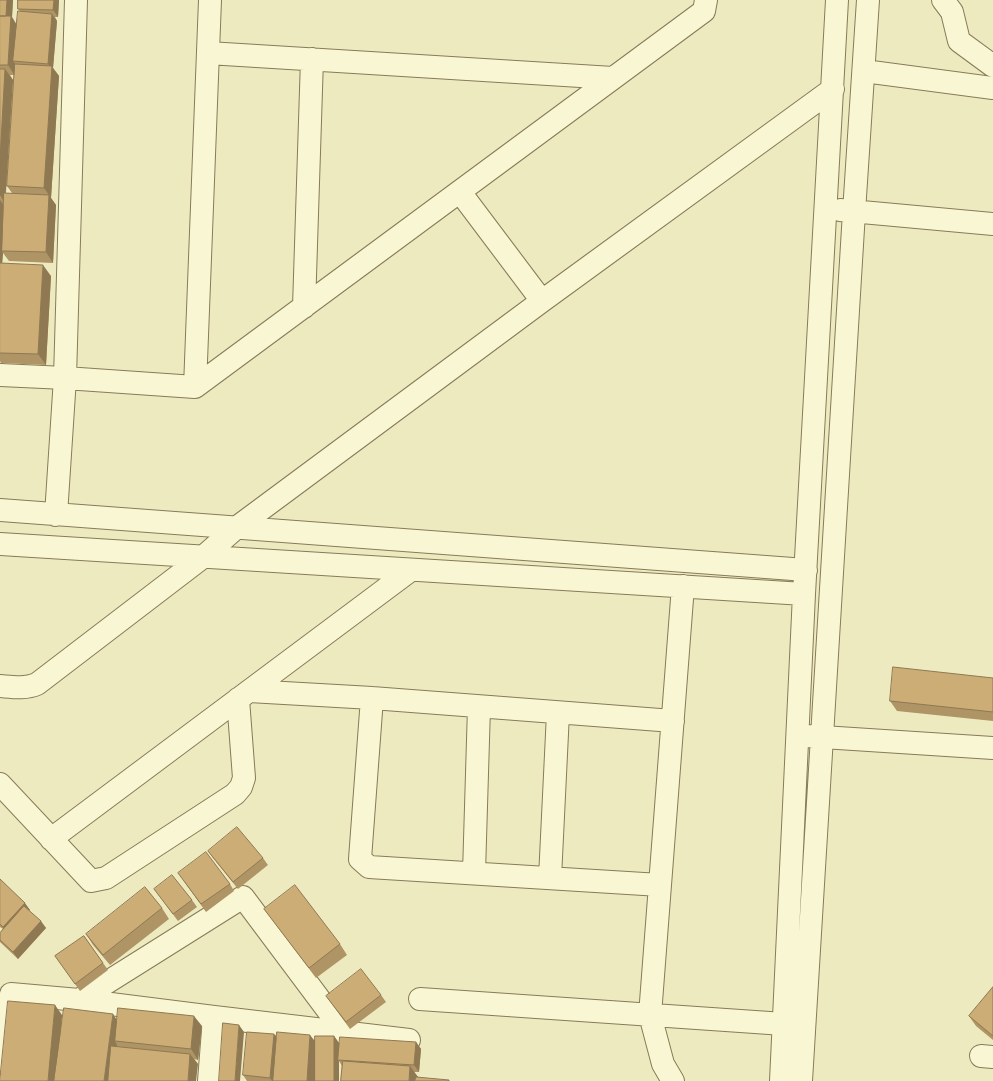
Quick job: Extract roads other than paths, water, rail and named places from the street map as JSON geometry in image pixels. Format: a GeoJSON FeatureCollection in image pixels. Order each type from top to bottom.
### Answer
{"type":"FeatureCollection","features":[{"type":"Feature","properties":{"kind":"street"},"geometry":{"type":"LineString","coordinates":[[56,514],[65,378],[76,0]]}},
{"type":"Feature","properties":{"kind":"street"},"geometry":{"type":"LineString","coordinates":[[195,387],[210,0]]}},
{"type":"Feature","properties":{"kind":"street"},"geometry":{"type":"LineString","coordinates":[[0,375],[195,387],[704,11],[706,0]]}},
{"type":"Feature","properties":{"kind":"street"},"geometry":{"type":"LineString","coordinates":[[781,1081],[804,594],[827,208],[837,0]]}},
{"type":"Feature","properties":{"kind":"street"},"geometry":{"type":"LineString","coordinates":[[800,1081],[868,0]]}},
{"type":"Feature","properties":{"kind":"street"},"geometry":{"type":"LineString","coordinates":[[943,0],[952,12],[959,40],[993,66]]}},
{"type":"Feature","properties":{"kind":"street"},"geometry":{"type":"LineString","coordinates":[[208,53],[613,78]]}},
{"type":"Feature","properties":{"kind":"street"},"geometry":{"type":"LineString","coordinates":[[304,307],[312,60]]}},
{"type":"Feature","properties":{"kind":"street"},"geometry":{"type":"LineString","coordinates":[[864,71],[993,88]]}},
{"type":"Feature","properties":{"kind":"street"},"geometry":{"type":"LineString","coordinates":[[0,686],[31,687],[37,684],[203,557],[236,528],[542,301],[833,89]]}},
{"type":"Feature","properties":{"kind":"street"},"geometry":{"type":"LineString","coordinates":[[460,192],[542,301]]}},
{"type":"Feature","properties":{"kind":"street"},"geometry":{"type":"LineString","coordinates":[[827,208],[854,212],[993,224]]}},
{"type":"Feature","properties":{"kind":"street"},"geometry":{"type":"LineString","coordinates":[[0,510],[806,570]]}},
{"type":"Feature","properties":{"kind":"street"},"geometry":{"type":"LineString","coordinates":[[0,544],[804,594]]}},
{"type":"Feature","properties":{"kind":"street"},"geometry":{"type":"LineString","coordinates":[[51,839],[411,570]]}},
{"type":"Feature","properties":{"kind":"street"},"geometry":{"type":"LineString","coordinates":[[673,1081],[663,1064],[650,1015],[683,586]]}},
{"type":"Feature","properties":{"kind":"street"},"geometry":{"type":"LineString","coordinates":[[243,695],[372,698],[673,721]]}},
{"type":"Feature","properties":{"kind":"street"},"geometry":{"type":"LineString","coordinates":[[0,784],[91,881],[106,878],[235,794],[241,787],[244,778],[243,695]]}},
{"type":"Feature","properties":{"kind":"street"},"geometry":{"type":"LineString","coordinates":[[372,698],[360,859],[369,866],[660,885]]}},
{"type":"Feature","properties":{"kind":"street"},"geometry":{"type":"LineString","coordinates":[[474,873],[479,706]]}},
{"type":"Feature","properties":{"kind":"street"},"geometry":{"type":"LineString","coordinates":[[550,878],[558,713]]}},
{"type":"Feature","properties":{"kind":"street"},"geometry":{"type":"LineString","coordinates":[[798,735],[993,748]]}},
{"type":"Feature","properties":{"kind":"street"},"geometry":{"type":"LineString","coordinates":[[79,1000],[243,897],[344,1032]]}},
{"type":"Feature","properties":{"kind":"street"},"geometry":{"type":"LineString","coordinates":[[0,1063],[11,994],[79,1000],[409,1040]]}},
{"type":"Feature","properties":{"kind":"street"},"geometry":{"type":"LineString","coordinates":[[420,999],[784,1024]]}},
{"type":"Feature","properties":{"kind":"street"},"geometry":{"type":"LineString","coordinates":[[209,1081],[214,1017]]}}]}
